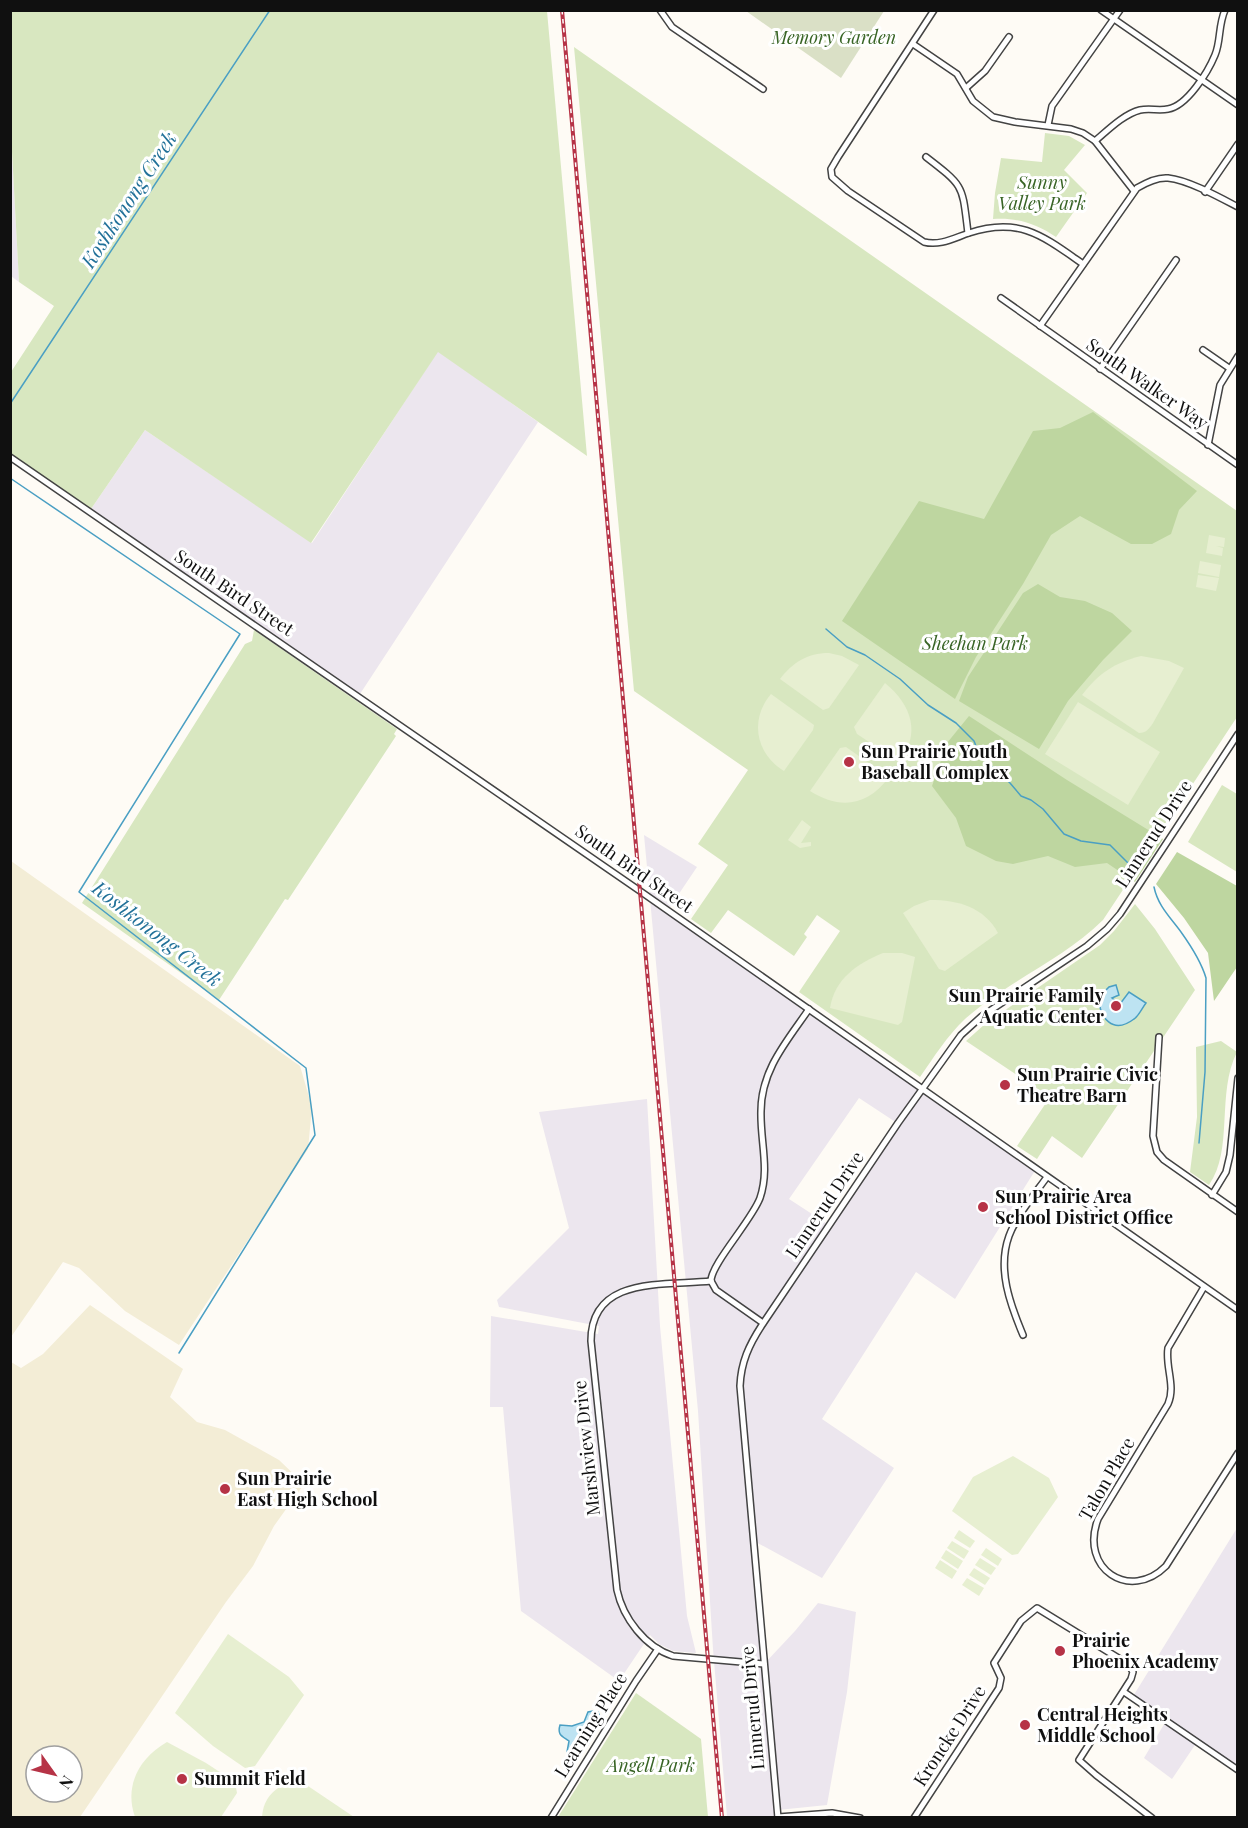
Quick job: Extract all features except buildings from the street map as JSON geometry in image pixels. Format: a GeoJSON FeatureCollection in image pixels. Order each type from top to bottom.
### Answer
{"type":"FeatureCollection","features":[{"type":"Feature","properties":{"kind":"street"},"geometry":{"type":"LineString","coordinates":[[660,10],[672,27],[763,89]]}},
{"type":"Feature","properties":{"kind":"street"},"geometry":{"type":"LineString","coordinates":[[934,10],[838,157],[831,169],[832,177],[837,183],[924,242],[938,243],[983,229],[1006,226],[1029,230],[1049,240],[1083,264]]}},
{"type":"Feature","properties":{"kind":"street"},"geometry":{"type":"LineString","coordinates":[[1101,10],[1238,105]]}},
{"type":"Feature","properties":{"kind":"street"},"geometry":{"type":"LineString","coordinates":[[1048,125],[1052,106],[1120,10]]}},
{"type":"Feature","properties":{"kind":"street"},"geometry":{"type":"LineString","coordinates":[[1095,141],[1131,114],[1140,110],[1170,109],[1178,106],[1191,94],[1216,54],[1218,30],[1225,10]]}},
{"type":"Feature","properties":{"kind":"street"},"geometry":{"type":"LineString","coordinates":[[966,88],[985,71],[1009,37]]}},
{"type":"Feature","properties":{"kind":"street"},"geometry":{"type":"LineString","coordinates":[[913,44],[957,75],[978,105],[993,117],[1078,131],[1095,141],[1134,191]]}},
{"type":"Feature","properties":{"kind":"street"},"geometry":{"type":"LineString","coordinates":[[1205,192],[1238,144]]}},
{"type":"Feature","properties":{"kind":"street"},"geometry":{"type":"LineString","coordinates":[[926,157],[958,183],[962,192],[968,234]]}},
{"type":"Feature","properties":{"kind":"street"},"geometry":{"type":"LineString","coordinates":[[1040,326],[1134,191],[1146,183],[1167,178],[1238,207]]}},
{"type":"Feature","properties":{"kind":"street"},"geometry":{"type":"LineString","coordinates":[[1100,369],[1176,260]]}},
{"type":"Feature","properties":{"kind":"street","name":"South Walker Way"},"geometry":{"type":"LineString","coordinates":[[1001,298],[1238,465]]}},
{"type":"Feature","properties":{"kind":"street"},"geometry":{"type":"LineString","coordinates":[[1203,350],[1229,368]]}},
{"type":"Feature","properties":{"kind":"street"},"geometry":{"type":"LineString","coordinates":[[1208,445],[1220,385],[1238,356]]}},
{"type":"Feature","properties":{"kind":"street","name":"South Bird Street"},"geometry":{"type":"LineString","coordinates":[[10,458],[417,736],[1204,1287],[1236,1307]]}},
{"type":"Feature","properties":{"kind":"street","name":"Linnerud Drive"},"geometry":{"type":"LineString","coordinates":[[778,1817],[740,1386],[745,1356],[763,1323],[949,1051],[971,1025],[1087,946],[1107,929],[1120,914],[1238,734]]}},
{"type":"Feature","properties":{"kind":"street"},"geometry":{"type":"LineString","coordinates":[[763,1323],[716,1290],[711,1281],[716,1268],[753,1214],[759,1200],[765,1168],[761,1114],[764,1084],[775,1058],[809,1009]]}},
{"type":"Feature","properties":{"kind":"street"},"geometry":{"type":"LineString","coordinates":[[1159,1037],[1154,1146],[1164,1160],[1238,1212]]}},
{"type":"Feature","properties":{"kind":"street"},"geometry":{"type":"LineString","coordinates":[[1212,1195],[1226,1172],[1230,1155],[1238,1078]]}},
{"type":"Feature","properties":{"kind":"street"},"geometry":{"type":"LineString","coordinates":[[1023,1335],[1008,1295],[1005,1255],[1009,1236],[1016,1222],[1047,1177]]}},
{"type":"Feature","properties":{"kind":"street","name":"Marshview Drive"},"geometry":{"type":"LineString","coordinates":[[711,1281],[639,1287],[622,1291],[603,1305],[592,1327],[594,1374],[619,1597],[623,1609],[634,1626],[658,1649],[673,1656],[764,1664]]}},
{"type":"Feature","properties":{"kind":"street","name":"Talon Place"},"geometry":{"type":"LineString","coordinates":[[1204,1287],[1168,1348],[1166,1358],[1171,1390],[1168,1404],[1095,1525],[1092,1543],[1094,1554],[1101,1565],[1110,1575],[1128,1581],[1150,1578],[1159,1573],[1173,1556],[1238,1453]]}},
{"type":"Feature","properties":{"kind":"street","name":"Kroncke Drive"},"geometry":{"type":"LineString","coordinates":[[914,1818],[999,1688],[1001,1678],[994,1663],[1021,1621],[1035,1608],[1041,1609],[1128,1664],[1133,1672],[1124,1692],[1079,1760],[1152,1818]]}},
{"type":"Feature","properties":{"kind":"street","name":"Learning Place"},"geometry":{"type":"LineString","coordinates":[[551,1818],[658,1649]]}},
{"type":"Feature","properties":{"kind":"street"},"geometry":{"type":"LineString","coordinates":[[1124,1692],[1238,1770]]}},
{"type":"Feature","properties":{"kind":"street"},"geometry":{"type":"LineString","coordinates":[[778,1817],[832,1813],[860,1818]]}},
{"type":"Feature","properties":{"kind":"shaded area"},"geometry":{"type":"Polygon","coordinates":[[[11,133],[19,282],[11,276],[11,133]]]}},
{"type":"Feature","properties":{"kind":"shaded area"},"geometry":{"type":"Polygon","coordinates":[[[438,351],[538,422],[360,694],[91,509],[145,430],[312,543],[438,351]]]}},
{"type":"Feature","properties":{"kind":"shaded area"},"geometry":{"type":"Polygon","coordinates":[[[644,835],[697,867],[668,910],[1036,1169],[955,1299],[916,1272],[822,1419],[894,1468],[822,1578],[754,1541],[765,1663],[818,1603],[856,1612],[847,1692],[827,1805],[778,1810],[778,1817],[727,1817],[713,1649],[698,1411],[644,835]],[[859,1098],[789,1199],[829,1225],[897,1123],[859,1098]]]}},
{"type":"Feature","properties":{"kind":"shaded area"},"geometry":{"type":"Polygon","coordinates":[[[11,861],[300,1066],[312,1107],[308,1149],[179,1345],[125,1311],[79,1268],[63,1262],[11,1337],[11,861]]]}},
{"type":"Feature","properties":{"kind":"shaded area"},"geometry":{"type":"Polygon","coordinates":[[[647,1099],[660,1326],[687,1616],[696,1653],[673,1651],[659,1644],[650,1635],[619,1681],[521,1611],[503,1407],[490,1407],[491,1316],[598,1334],[599,1326],[499,1307],[497,1300],[569,1228],[539,1112],[647,1099]]]}},
{"type":"Feature","properties":{"kind":"shaded area"},"geometry":{"type":"Polygon","coordinates":[[[90,1305],[183,1369],[170,1397],[197,1422],[225,1430],[279,1460],[304,1484],[274,1526],[253,1566],[226,1602],[80,1817],[11,1817],[11,1362],[21,1368],[43,1354],[90,1305]]]}},
{"type":"Feature","properties":{"kind":"shaded area"},"geometry":{"type":"Polygon","coordinates":[[[1237,1528],[1237,1770],[1197,1742],[1172,1779],[1144,1758],[1166,1721],[1132,1698],[1237,1528]]]}},
{"type":"Feature","properties":{"kind":"green space"},"geometry":{"type":"Polygon","coordinates":[[[11,10],[547,11],[587,456],[438,352],[311,543],[145,430],[91,509],[11,454],[11,372],[54,306],[19,282],[11,133],[11,10]]]}},
{"type":"Feature","properties":{"kind":"green space","name":"Memory Garden"},"geometry":{"type":"Polygon","coordinates":[[[746,11],[884,11],[841,78],[746,11]]]}},
{"type":"Feature","properties":{"kind":"green space","name":"Sheehan Park"},"geometry":{"type":"Polygon","coordinates":[[[574,47],[1237,511],[1237,717],[1103,920],[1053,959],[981,1005],[958,1026],[920,1077],[799,992],[840,931],[817,915],[804,934],[807,937],[794,956],[728,910],[711,933],[691,919],[728,865],[698,844],[748,770],[634,691],[574,47]]]}},
{"type":"Feature","properties":{"kind":"green space","name":"Sunny Valley Park"},"geometry":{"type":"Polygon","coordinates":[[[1045,133],[1069,136],[1085,145],[1064,170],[1087,193],[1056,237],[1026,222],[993,219],[1001,158],[1042,162],[1045,133]]]}},
{"type":"Feature","properties":{"kind":"green space"},"geometry":{"type":"Polygon","coordinates":[[[1093,412],[1197,491],[1179,510],[1171,534],[1152,544],[1131,544],[1080,516],[1051,535],[1023,584],[976,657],[955,699],[842,621],[919,501],[984,519],[1033,431],[1060,428],[1093,412]]]}},
{"type":"Feature","properties":{"kind":"green space"},"geometry":{"type":"Polygon","coordinates":[[[1209,535],[1225,538],[1224,547],[1216,546],[1223,548],[1222,556],[1206,553],[1209,535]]]}},
{"type":"Feature","properties":{"kind":"green space"},"geometry":{"type":"Polygon","coordinates":[[[1200,561],[1221,565],[1219,577],[1198,573],[1200,561]]]}},
{"type":"Feature","properties":{"kind":"green space"},"geometry":{"type":"Polygon","coordinates":[[[1198,575],[1219,578],[1216,591],[1196,587],[1198,575]]]}},
{"type":"Feature","properties":{"kind":"green space"},"geometry":{"type":"Polygon","coordinates":[[[1038,584],[1060,597],[1085,601],[1112,613],[1132,631],[1103,660],[1068,701],[1039,749],[959,701],[968,677],[1023,593],[1038,584]]]}},
{"type":"Feature","properties":{"kind":"green space"},"geometry":{"type":"Polygon","coordinates":[[[254,630],[397,729],[394,734],[396,736],[219,1000],[82,903],[245,644],[252,641],[254,630]]]}},
{"type":"Feature","properties":{"kind":"green space"},"geometry":{"type":"Polygon","coordinates":[[[821,653],[842,656],[859,665],[829,708],[823,710],[780,679],[801,660],[821,653]]]}},
{"type":"Feature","properties":{"kind":"green space"},"geometry":{"type":"Polygon","coordinates":[[[1141,656],[1169,661],[1184,668],[1152,725],[1149,729],[1139,733],[1082,695],[1108,670],[1141,656]]]}},
{"type":"Feature","properties":{"kind":"green space"},"geometry":{"type":"Polygon","coordinates":[[[885,683],[902,701],[910,720],[910,741],[899,762],[857,734],[854,727],[885,683]]]}},
{"type":"Feature","properties":{"kind":"green space"},"geometry":{"type":"Polygon","coordinates":[[[771,694],[814,725],[813,730],[784,771],[767,755],[759,736],[760,715],[771,694]]]}},
{"type":"Feature","properties":{"kind":"green space"},"geometry":{"type":"Polygon","coordinates":[[[1078,702],[1160,752],[1128,805],[1045,754],[1078,702]]]}},
{"type":"Feature","properties":{"kind":"green space"},"geometry":{"type":"Polygon","coordinates":[[[969,716],[1163,839],[1135,882],[1107,863],[1075,867],[1048,856],[1013,864],[996,861],[966,846],[956,818],[932,786],[947,743],[969,716]]]}},
{"type":"Feature","properties":{"kind":"green space","name":"Sun Prairie Youth Baseball Complex"},"geometry":{"type":"Polygon","coordinates":[[[846,747],[889,777],[872,794],[853,802],[832,801],[810,791],[840,748],[846,747]]]}},
{"type":"Feature","properties":{"kind":"green space"},"geometry":{"type":"Polygon","coordinates":[[[1222,785],[1237,794],[1237,872],[1188,842],[1222,785]]]}},
{"type":"Feature","properties":{"kind":"green space"},"geometry":{"type":"Polygon","coordinates":[[[802,820],[811,827],[801,843],[811,842],[811,846],[800,848],[788,840],[802,820]]]}},
{"type":"Feature","properties":{"kind":"green space"},"geometry":{"type":"Polygon","coordinates":[[[1177,852],[1237,886],[1237,967],[1214,1001],[1208,953],[1184,918],[1156,884],[1177,852]]]}},
{"type":"Feature","properties":{"kind":"green space"},"geometry":{"type":"Polygon","coordinates":[[[930,900],[960,904],[978,911],[998,933],[945,971],[939,969],[903,913],[930,900]]]}},
{"type":"Feature","properties":{"kind":"green space"},"geometry":{"type":"Polygon","coordinates":[[[1135,904],[1155,929],[1195,990],[1082,1158],[1052,1136],[1037,1159],[1017,1146],[1050,1097],[966,1041],[985,1024],[1100,945],[1135,904]]]}},
{"type":"Feature","properties":{"kind":"green space"},"geometry":{"type":"Polygon","coordinates":[[[883,953],[902,953],[915,957],[902,1022],[898,1025],[830,1008],[842,980],[856,967],[883,953]]]}},
{"type":"Feature","properties":{"kind":"green space"},"geometry":{"type":"Polygon","coordinates":[[[1221,1041],[1237,1052],[1227,1085],[1221,1155],[1217,1171],[1209,1185],[1190,1172],[1197,1117],[1196,1047],[1221,1041]]]}},
{"type":"Feature","properties":{"kind":"green space"},"geometry":{"type":"Polygon","coordinates":[[[1013,1456],[1049,1478],[1058,1497],[1018,1554],[1012,1555],[952,1511],[973,1477],[1013,1456]]]}},
{"type":"Feature","properties":{"kind":"green space"},"geometry":{"type":"Polygon","coordinates":[[[959,1530],[975,1541],[970,1548],[954,1538],[959,1530]]]}},
{"type":"Feature","properties":{"kind":"green space"},"geometry":{"type":"Polygon","coordinates":[[[952,1541],[969,1551],[964,1559],[947,1548],[952,1541]]]}},
{"type":"Feature","properties":{"kind":"green space"},"geometry":{"type":"Polygon","coordinates":[[[986,1548],[1002,1559],[998,1566],[981,1555],[986,1548]]]}},
{"type":"Feature","properties":{"kind":"green space"},"geometry":{"type":"Polygon","coordinates":[[[946,1550],[963,1561],[958,1569],[941,1558],[946,1550]]]}},
{"type":"Feature","properties":{"kind":"green space"},"geometry":{"type":"Polygon","coordinates":[[[980,1558],[996,1568],[991,1575],[975,1565],[980,1558]]]}},
{"type":"Feature","properties":{"kind":"green space"},"geometry":{"type":"Polygon","coordinates":[[[940,1560],[957,1571],[952,1579],[935,1568],[940,1560]]]}},
{"type":"Feature","properties":{"kind":"green space"},"geometry":{"type":"Polygon","coordinates":[[[974,1568],[990,1578],[985,1585],[969,1575],[974,1568]]]}},
{"type":"Feature","properties":{"kind":"green space"},"geometry":{"type":"Polygon","coordinates":[[[967,1578],[984,1588],[979,1596],[962,1585],[967,1578]]]}},
{"type":"Feature","properties":{"kind":"green space"},"geometry":{"type":"Polygon","coordinates":[[[228,1634],[289,1677],[304,1695],[255,1766],[245,1768],[213,1746],[175,1713],[228,1634]]]}},
{"type":"Feature","properties":{"kind":"green space","name":"Angell Park"},"geometry":{"type":"Polygon","coordinates":[[[636,1693],[701,1739],[708,1817],[558,1817],[636,1693]]]}},
{"type":"Feature","properties":{"kind":"green space","name":"Summit Field"},"geometry":{"type":"Polygon","coordinates":[[[167,1742],[235,1782],[237,1793],[221,1817],[135,1817],[131,1794],[136,1774],[149,1756],[167,1742]]]}},
{"type":"Feature","properties":{"kind":"green space"},"geometry":{"type":"Polygon","coordinates":[[[294,1782],[305,1784],[354,1817],[262,1817],[265,1804],[271,1794],[281,1786],[294,1782]]]}},
{"type":"Feature","properties":{"kind":"water"},"geometry":{"type":"Polygon","coordinates":[[[1116,985],[1119,995],[1112,998],[1120,1004],[1129,992],[1146,1003],[1136,1018],[1126,1024],[1114,1025],[1109,1022],[1100,1005],[1099,997],[1109,987],[1116,985]]]}},
{"type":"Feature","properties":{"kind":"water"},"geometry":{"type":"Polygon","coordinates":[[[588,1712],[598,1712],[600,1717],[586,1739],[589,1743],[572,1759],[569,1758],[567,1752],[569,1741],[560,1733],[560,1725],[572,1726],[584,1722],[588,1712]]]}},
{"type":"Feature","properties":{"kind":"waterway","name":"Koshkonong Creek"},"geometry":{"type":"LineString","coordinates":[[10,404],[270,10]]}},
{"type":"Feature","properties":{"kind":"waterway","name":"Koshkonong Creek"},"geometry":{"type":"LineString","coordinates":[[10,478],[240,634],[79,892],[306,1068],[315,1135],[179,1353]]}},
{"type":"Feature","properties":{"kind":"waterway"},"geometry":{"type":"LineString","coordinates":[[826,629],[847,647],[865,655],[900,679],[928,705],[956,723],[974,741],[980,756],[1021,796],[1043,809],[1064,834],[1081,841],[1110,845],[1131,866]]}},
{"type":"Feature","properties":{"kind":"waterway"},"geometry":{"type":"LineString","coordinates":[[1154,887],[1161,906],[1192,948],[1206,978],[1205,1072],[1199,1143]]}},
{"type":"Feature","properties":{"kind":"railway"},"geometry":{"type":"LineString","coordinates":[[562,10],[722,1818]]}},
{"type":"Feature","properties":{"kind":"place","name":"Sun Prairie Youth Baseball Complex"},"geometry":{"type":"Point","coordinates":[849,762]}},
{"type":"Feature","properties":{"kind":"place","name":"Sun Prairie Family Aquatic Center"},"geometry":{"type":"Point","coordinates":[1116,1006]}},
{"type":"Feature","properties":{"kind":"place","name":"Sun Prairie Civic Theatre Barn"},"geometry":{"type":"Point","coordinates":[1005,1085]}},
{"type":"Feature","properties":{"kind":"place","name":"Sun Prairie Area School District Office"},"geometry":{"type":"Point","coordinates":[983,1207]}},
{"type":"Feature","properties":{"kind":"place","name":"Sun Prairie East High School"},"geometry":{"type":"Point","coordinates":[225,1489]}},
{"type":"Feature","properties":{"kind":"place","name":"Prairie Phoenix Academy"},"geometry":{"type":"Point","coordinates":[1060,1651]}},
{"type":"Feature","properties":{"kind":"place","name":"Central Heights Middle School"},"geometry":{"type":"Point","coordinates":[1025,1725]}},
{"type":"Feature","properties":{"kind":"place","name":"Summit Field"},"geometry":{"type":"Point","coordinates":[182,1779]}}]}
